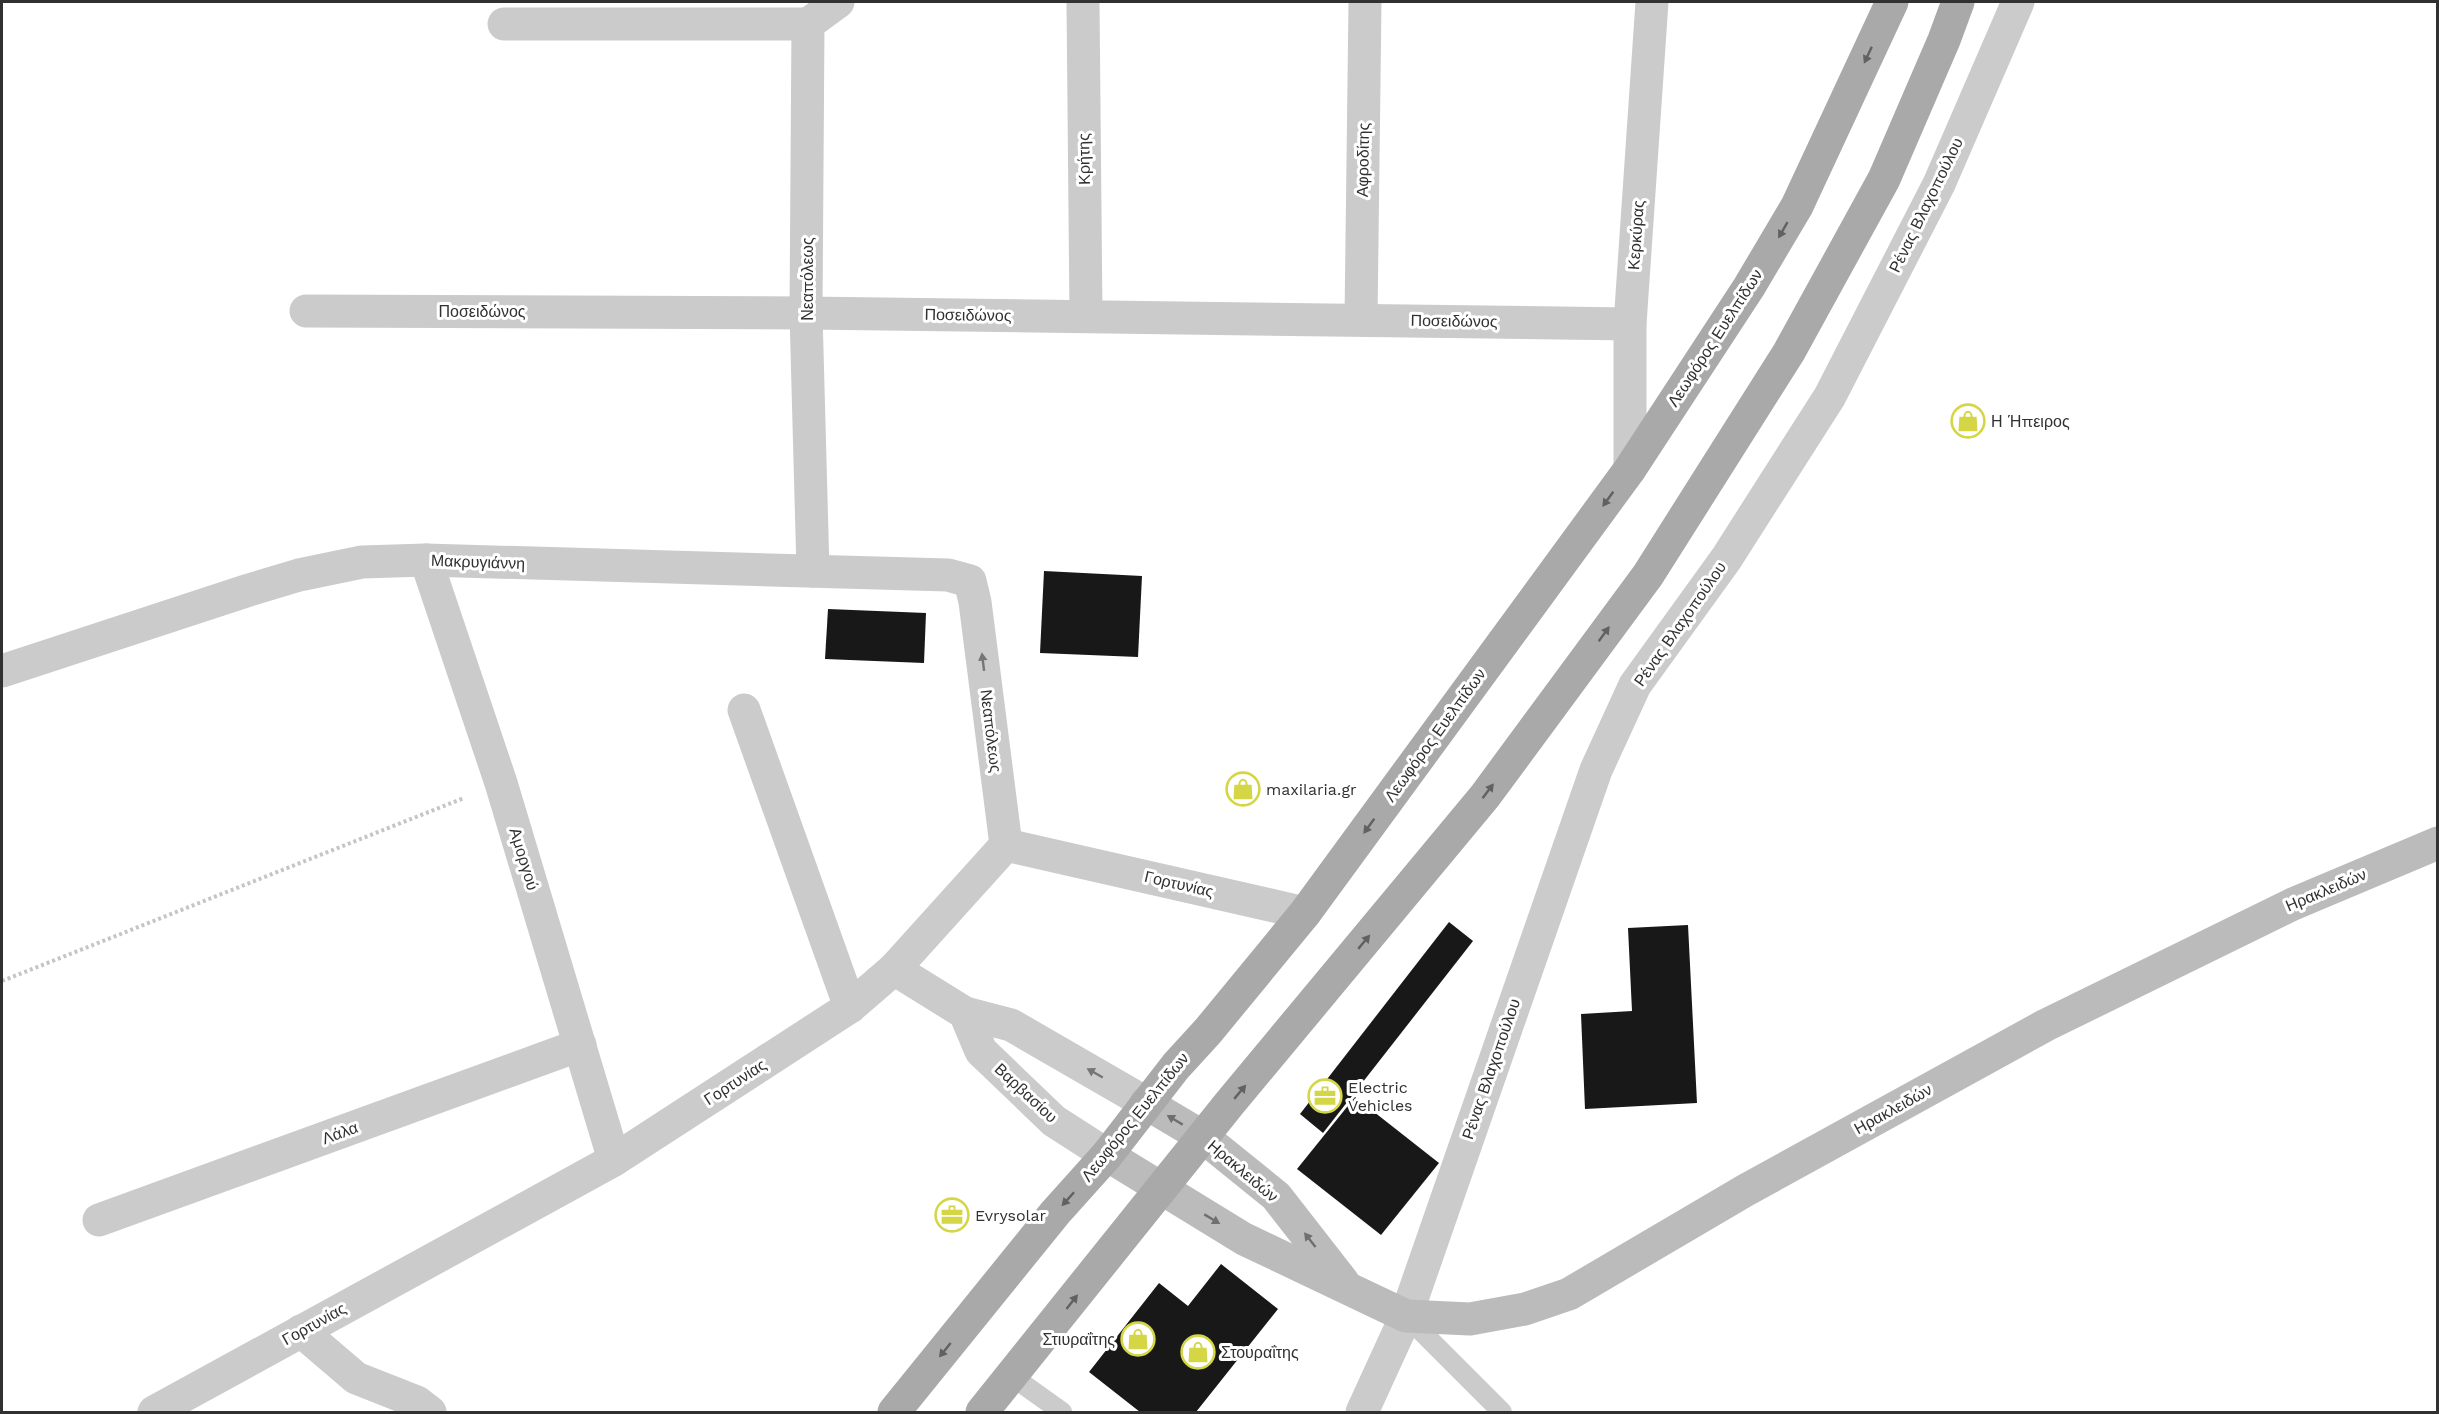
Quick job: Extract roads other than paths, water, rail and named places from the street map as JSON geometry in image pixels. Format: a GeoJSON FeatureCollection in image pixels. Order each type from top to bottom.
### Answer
{"type":"FeatureCollection","features":[{"type":"Feature","properties":{"kind":"main road","name":"Λεωφόρος Ευελπίδων"},"geometry":{"type":"LineString","coordinates":[[894,1413],[1055,1213],[1107,1155],[1146,1102],[1305,913],[1630,469],[1749,287],[1797,206],[1892,2]]}},
{"type":"Feature","properties":{"kind":"main road"},"geometry":{"type":"LineString","coordinates":[[982,1413],[1203,1137],[1485,796],[1648,574],[1789,352],[1884,179],[1958,2]]}},
{"type":"Feature","properties":{"kind":"street"},"geometry":{"type":"LineString","coordinates":[[504,24],[808,24],[838,2]]}},
{"type":"Feature","properties":{"kind":"street","name":"Κρήτης"},"geometry":{"type":"LineString","coordinates":[[1083,2],[1086,316]]}},
{"type":"Feature","properties":{"kind":"street","name":"Αφροδίτης"},"geometry":{"type":"LineString","coordinates":[[1361,319],[1365,2]]}},
{"type":"Feature","properties":{"kind":"street","name":"Κερκύρας"},"geometry":{"type":"LineString","coordinates":[[1630,469],[1630,324],[1652,2]]}},
{"type":"Feature","properties":{"kind":"street","name":"Ρένας Βλαχοπούλου"},"geometry":{"type":"LineString","coordinates":[[1362,1413],[1406,1316],[1592,781],[1635,685],[1726,559],[1830,396],[1939,184],[2018,2]]}},
{"type":"Feature","properties":{"kind":"street","name":"Νεαπόλεως"},"geometry":{"type":"LineString","coordinates":[[808,24],[806,313],[813,571]]}},
{"type":"Feature","properties":{"kind":"street","name":"Ποσειδώνος"},"geometry":{"type":"LineString","coordinates":[[306,311],[806,313],[1630,324]]}},
{"type":"Feature","properties":{"kind":"street","name":"Μακρυγιάννη"},"geometry":{"type":"LineString","coordinates":[[2,671],[249,590],[362,562],[426,560],[948,575],[970,581]]}},
{"type":"Feature","properties":{"kind":"street","name":"Αμοργού"},"geometry":{"type":"LineString","coordinates":[[426,560],[501,783],[614,1160]]}},
{"type":"Feature","properties":{"kind":"street","name":"Νεαπόλεως"},"geometry":{"type":"LineString","coordinates":[[970,581],[975,602],[1006,845]]}},
{"type":"Feature","properties":{"kind":"street"},"geometry":{"type":"LineString","coordinates":[[744,710],[850,1007]]}},
{"type":"Feature","properties":{"kind":"street","name":"Ηρακλειδών"},"geometry":{"type":"LineString","coordinates":[[1107,1155],[1244,1239],[1406,1316],[1470,1319],[1526,1309],[1569,1294],[1746,1190],[2046,1025],[2293,904],[2438,843]]}},
{"type":"Feature","properties":{"kind":"street","name":"Γορτυνίας"},"geometry":{"type":"LineString","coordinates":[[154,1413],[614,1160],[850,1007],[894,969],[1006,845],[1305,913]]}},
{"type":"Feature","properties":{"kind":"street"},"geometry":{"type":"LineString","coordinates":[[894,969],[965,1013],[1011,1025],[1146,1102]]}},
{"type":"Feature","properties":{"kind":"street","name":"Βαρβασίου"},"geometry":{"type":"LineString","coordinates":[[965,1013],[981,1051],[1054,1121],[1107,1155]]}},
{"type":"Feature","properties":{"kind":"street","name":"Λάλα"},"geometry":{"type":"LineString","coordinates":[[99,1220],[580,1045]]}},
{"type":"Feature","properties":{"kind":"street","name":"Ηρακλειδών"},"geometry":{"type":"LineString","coordinates":[[1146,1102],[1203,1137],[1276,1196],[1346,1286]]}},
{"type":"Feature","properties":{"kind":"street"},"geometry":{"type":"LineString","coordinates":[[302,1331],[356,1378],[417,1402],[430,1413]]}},
{"type":"Feature","properties":{"kind":"lane"},"geometry":{"type":"LineString","coordinates":[[1406,1316],[1502,1413]]}},
{"type":"Feature","properties":{"kind":"lane"},"geometry":{"type":"LineString","coordinates":[[1013,1377],[1062,1413]]}},
{"type":"Feature","properties":{"kind":"place","name":"Η Ήπειρος"},"geometry":{"type":"Point","coordinates":[1968,421]}},
{"type":"Feature","properties":{"kind":"place","name":"maxilaria.gr"},"geometry":{"type":"Point","coordinates":[1243,789]}},
{"type":"Feature","properties":{"kind":"place","name":"Electric Vehicles"},"geometry":{"type":"Point","coordinates":[1325,1096]}},
{"type":"Feature","properties":{"kind":"place","name":"Evrysolar"},"geometry":{"type":"Point","coordinates":[952,1215]}},
{"type":"Feature","properties":{"kind":"place","name":"Στιυραΐτης"},"geometry":{"type":"Point","coordinates":[1138,1339]}},
{"type":"Feature","properties":{"kind":"place","name":"Στουραΐτης"},"geometry":{"type":"Point","coordinates":[1198,1352]}}]}
